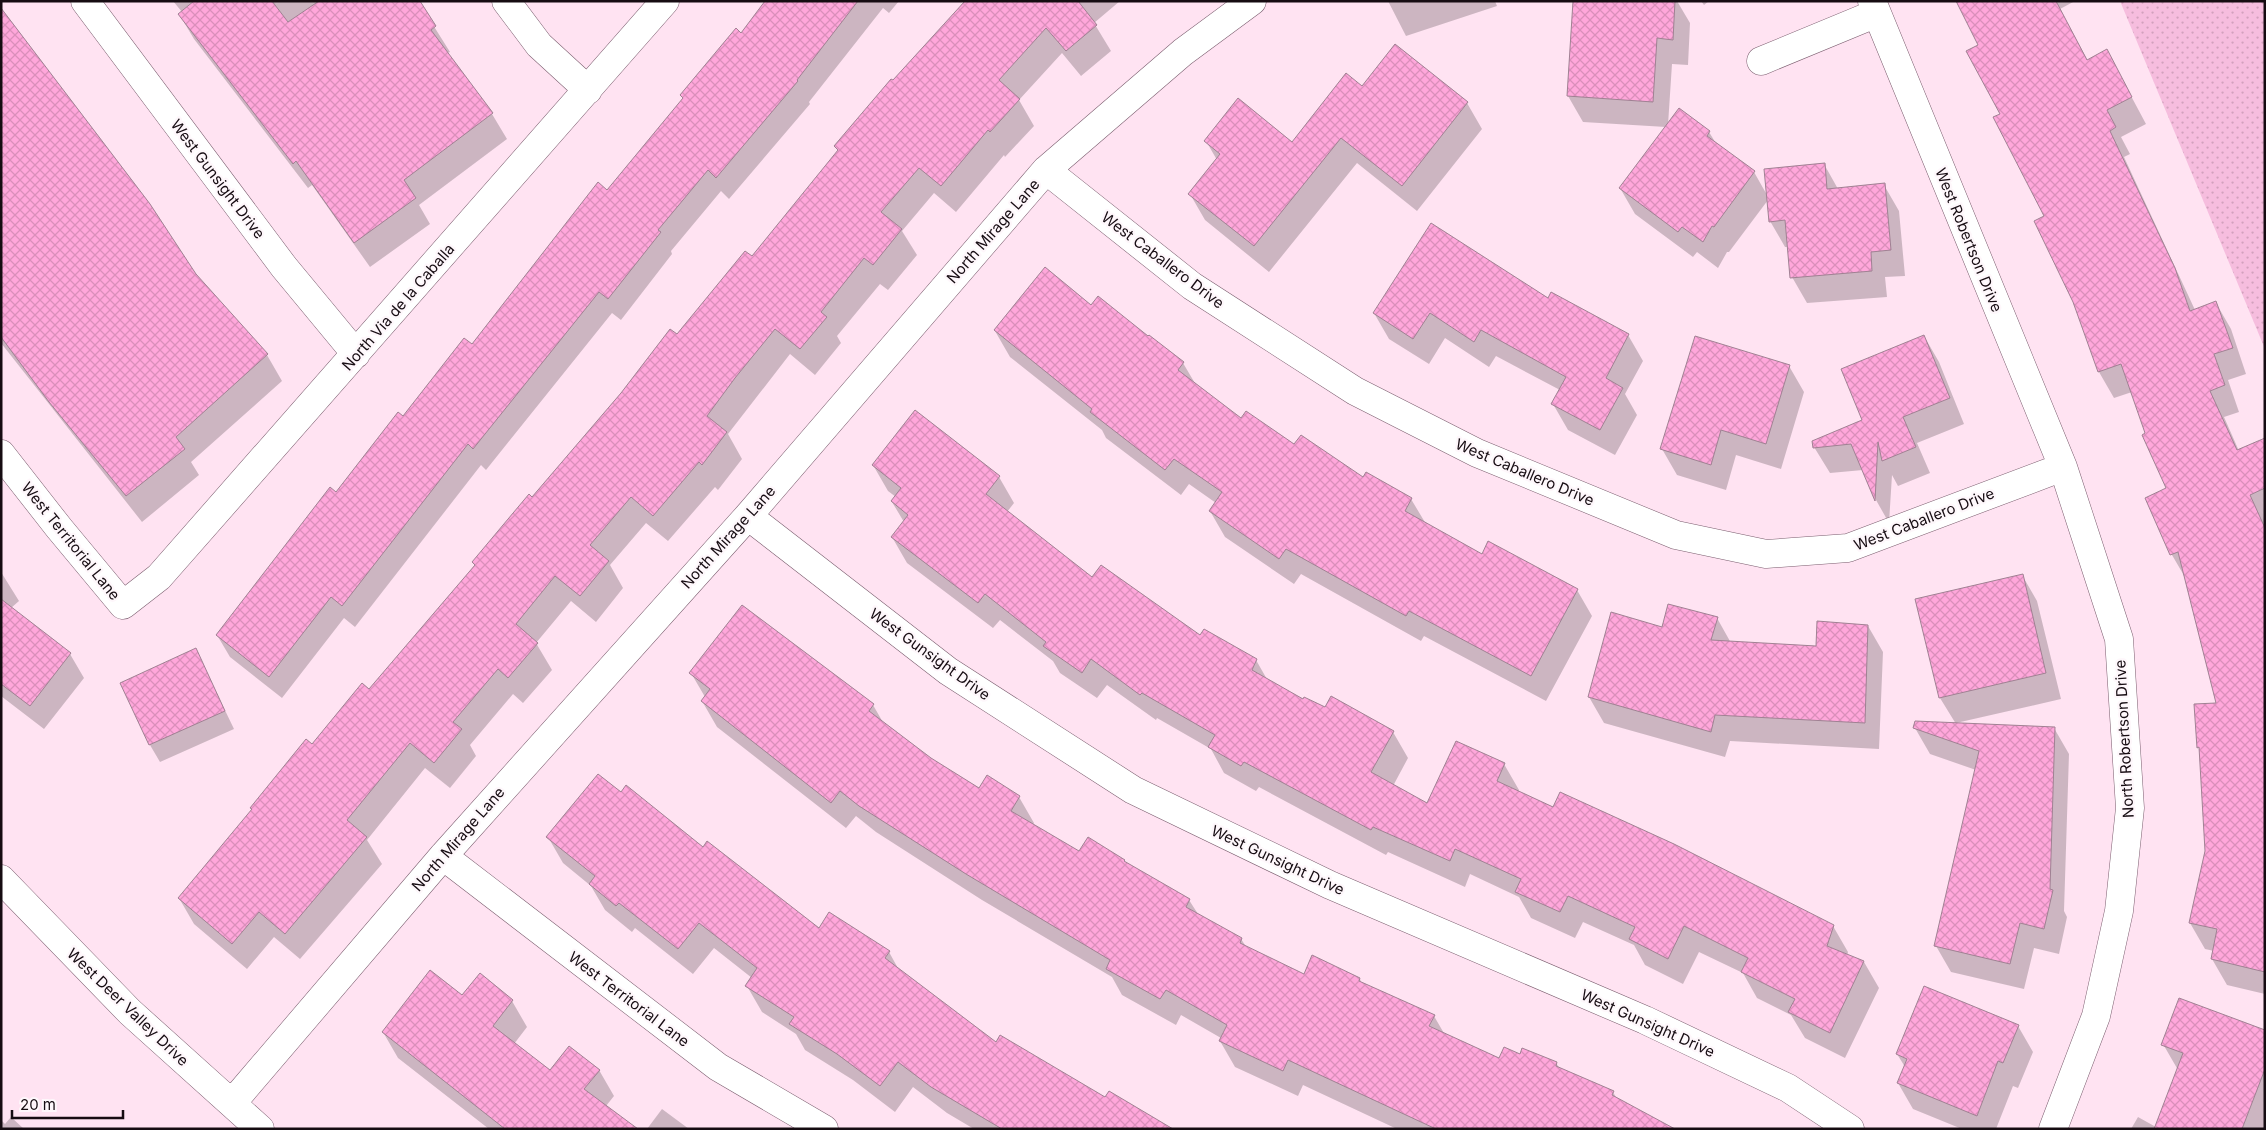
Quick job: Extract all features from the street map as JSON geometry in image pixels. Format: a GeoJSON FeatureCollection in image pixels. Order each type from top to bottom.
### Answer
{"type":"FeatureCollection","features":[{"type":"Feature","properties":{"kind":"street","name":"West Gunsight Drive"},"geometry":{"type":"LineString","coordinates":[[85,1],[284,267],[356,354]]}},
{"type":"Feature","properties":{"kind":"street"},"geometry":{"type":"LineString","coordinates":[[506,1],[539,45],[588,90]]}},
{"type":"Feature","properties":{"kind":"street","name":"North Via de la Caballa"},"geometry":{"type":"LineString","coordinates":[[123,605],[159,577],[665,1]]}},
{"type":"Feature","properties":{"kind":"street","name":"North Mirage Lane"},"geometry":{"type":"LineString","coordinates":[[232,1103],[442,856],[748,516],[1046,170],[1183,52],[1252,1]]}},
{"type":"Feature","properties":{"kind":"street","name":"West Robertson Drive"},"geometry":{"type":"LineString","coordinates":[[1761,61],[1875,7],[2063,467]]}},
{"type":"Feature","properties":{"kind":"street","name":"West Caballero Drive"},"geometry":{"type":"LineString","coordinates":[[1046,170],[1192,286],[1355,391],[1476,453],[1676,536],[1766,554],[1848,548],[2063,467]]}},
{"type":"Feature","properties":{"kind":"street","name":"West Territorial Lane"},"geometry":{"type":"LineString","coordinates":[[1,454],[123,605]]}},
{"type":"Feature","properties":{"kind":"street","name":"North Robertson Drive"},"geometry":{"type":"LineString","coordinates":[[2053,1129],[2096,1016],[2119,911],[2130,808],[2119,639],[2063,467]]}},
{"type":"Feature","properties":{"kind":"street","name":"West Gunsight Drive"},"geometry":{"type":"LineString","coordinates":[[748,516],[948,671],[1132,790],[1330,885],[1645,1020],[1788,1088],[1850,1129]]}},
{"type":"Feature","properties":{"kind":"street","name":"West Territorial Lane"},"geometry":{"type":"LineString","coordinates":[[442,856],[718,1067],[824,1129]]}},
{"type":"Feature","properties":{"kind":"street","name":"West Deer Valley Drive"},"geometry":{"type":"LineString","coordinates":[[1,879],[130,1012],[260,1129]]}},
{"type":"Feature","properties":{"kind":"shaded area"},"geometry":{"type":"Polygon","coordinates":[[[2120,1],[2265,1],[2265,349],[2120,1]]]}},
{"type":"Feature","properties":{"kind":"building"},"geometry":{"type":"Polygon","coordinates":[[[194,1],[272,1],[288,22],[319,1],[420,1],[436,26],[431,30],[493,113],[404,180],[416,198],[354,243],[296,161],[293,164],[178,14],[194,1]]]}},
{"type":"Feature","properties":{"kind":"building"},"geometry":{"type":"Polygon","coordinates":[[[765,1],[858,1],[798,81],[716,178],[708,170],[658,230],[661,232],[608,299],[599,292],[473,449],[468,444],[342,606],[331,597],[269,677],[216,635],[330,487],[336,492],[398,412],[403,416],[464,338],[472,344],[598,182],[607,190],[683,98],[680,95],[736,28],[741,33],[765,1]]]}},
{"type":"Feature","properties":{"kind":"building"},"geometry":{"type":"Polygon","coordinates":[[[965,1],[1078,1],[1097,25],[1066,51],[1046,28],[999,80],[1020,99],[990,132],[988,130],[941,186],[919,168],[881,212],[902,229],[873,265],[864,258],[821,312],[827,317],[800,349],[775,329],[735,378],[707,416],[727,432],[702,465],[699,462],[653,516],[631,497],[590,545],[609,561],[580,596],[555,576],[516,624],[538,643],[508,678],[498,669],[453,722],[462,729],[434,763],[410,743],[347,820],[367,837],[285,934],[259,912],[232,944],[178,898],[252,809],[250,808],[306,739],[312,744],[362,683],[369,689],[475,565],[472,562],[529,494],[532,497],[621,393],[670,329],[677,334],[745,251],[752,256],[838,150],[834,146],[891,79],[893,80],[965,1]]]}},
{"type":"Feature","properties":{"kind":"building"},"geometry":{"type":"Polygon","coordinates":[[[1573,1],[1675,1],[1673,40],[1657,38],[1653,102],[1567,96],[1573,1]]]}},
{"type":"Feature","properties":{"kind":"building"},"geometry":{"type":"Polygon","coordinates":[[[1956,1],[2056,1],[2087,60],[2107,49],[2132,97],[2107,110],[2116,127],[2110,131],[2175,268],[2190,311],[2216,301],[2233,348],[2214,354],[2225,385],[2210,391],[2237,450],[2265,438],[2265,488],[2250,495],[2265,528],[2265,972],[2211,959],[2217,929],[2189,923],[2205,851],[2199,747],[2197,748],[2194,704],[2216,703],[2178,552],[2170,555],[2145,498],[2166,488],[2142,435],[2145,433],[2121,364],[2098,372],[2073,302],[2034,221],[2044,216],[1993,117],[2000,114],[1966,51],[1978,45],[1956,1]]]}},
{"type":"Feature","properties":{"kind":"building"},"geometry":{"type":"Polygon","coordinates":[[[1,8],[150,204],[196,274],[268,354],[176,437],[185,449],[126,496],[49,402],[1,337],[1,8]]]}},
{"type":"Feature","properties":{"kind":"building"},"geometry":{"type":"Polygon","coordinates":[[[1395,44],[1468,102],[1402,186],[1341,138],[1254,246],[1188,194],[1220,154],[1204,141],[1238,98],[1292,142],[1346,73],[1362,86],[1395,44]]]}},
{"type":"Feature","properties":{"kind":"building"},"geometry":{"type":"Polygon","coordinates":[[[1679,108],[1710,131],[1707,136],[1755,171],[1714,227],[1712,226],[1703,242],[1682,227],[1678,232],[1619,188],[1679,108]]]}},
{"type":"Feature","properties":{"kind":"building"},"geometry":{"type":"Polygon","coordinates":[[[1825,163],[1827,189],[1885,183],[1891,250],[1871,252],[1872,271],[1790,278],[1785,220],[1769,222],[1764,169],[1825,163]]]}},
{"type":"Feature","properties":{"kind":"building"},"geometry":{"type":"Polygon","coordinates":[[[1431,223],[1548,298],[1551,292],[1629,334],[1606,378],[1623,388],[1600,430],[1551,404],[1566,377],[1481,330],[1474,342],[1430,313],[1413,339],[1373,313],[1431,223]]]}},
{"type":"Feature","properties":{"kind":"building"},"geometry":{"type":"Polygon","coordinates":[[[1045,267],[1091,305],[1098,296],[1149,335],[1184,362],[1178,370],[1241,418],[1246,411],[1294,444],[1301,435],[1363,477],[1366,472],[1412,498],[1405,511],[1482,554],[1488,541],[1578,589],[1531,676],[1409,611],[1406,616],[1286,549],[1279,559],[1209,511],[1222,492],[1174,459],[1165,470],[1090,412],[1092,409],[994,330],[1045,267]]]}},
{"type":"Feature","properties":{"kind":"building"},"geometry":{"type":"Polygon","coordinates":[[[1924,335],[1950,398],[1903,417],[1916,447],[1882,461],[1878,442],[1875,501],[1851,444],[1813,448],[1812,441],[1862,420],[1841,369],[1924,335]]]}},
{"type":"Feature","properties":{"kind":"building"},"geometry":{"type":"Polygon","coordinates":[[[1695,336],[1790,365],[1766,444],[1721,430],[1711,465],[1660,449],[1695,336]]]}},
{"type":"Feature","properties":{"kind":"building"},"geometry":{"type":"Polygon","coordinates":[[[915,410],[1000,476],[986,494],[1092,577],[1101,565],[1200,635],[1204,629],[1257,659],[1252,670],[1303,699],[1304,697],[1325,707],[1331,696],[1394,731],[1371,772],[1427,803],[1456,741],[1505,763],[1497,781],[1553,807],[1560,792],[1674,844],[1834,925],[1827,946],[1864,961],[1830,1033],[1788,1012],[1795,999],[1741,972],[1748,958],[1684,926],[1668,959],[1629,939],[1635,927],[1568,896],[1560,912],[1515,892],[1521,879],[1455,849],[1450,861],[1373,827],[1371,830],[1244,762],[1241,766],[1208,747],[1215,735],[1142,693],[1140,695],[1091,659],[1082,673],[1043,646],[1046,642],[985,594],[978,603],[891,537],[908,515],[891,501],[901,488],[872,465],[915,410]]]}},
{"type":"Feature","properties":{"kind":"building"},"geometry":{"type":"Polygon","coordinates":[[[2023,574],[2046,673],[1939,698],[1915,599],[2023,574]]]}},
{"type":"Feature","properties":{"kind":"building"},"geometry":{"type":"Polygon","coordinates":[[[1,599],[71,653],[30,706],[1,684],[1,599]]]}},
{"type":"Feature","properties":{"kind":"building"},"geometry":{"type":"Polygon","coordinates":[[[1668,604],[1718,617],[1711,640],[1816,646],[1817,621],[1868,625],[1865,723],[1715,715],[1711,732],[1588,697],[1611,612],[1662,627],[1668,604]]]}},
{"type":"Feature","properties":{"kind":"building"},"geometry":{"type":"Polygon","coordinates":[[[742,605],[874,704],[869,711],[931,758],[979,788],[987,775],[1020,796],[1011,811],[1079,851],[1088,837],[1124,861],[1190,899],[1186,907],[1242,938],[1240,943],[1304,974],[1312,955],[1360,978],[1359,981],[1435,1015],[1429,1026],[1499,1058],[1504,1047],[1520,1054],[1522,1048],[1557,1062],[1556,1066],[1614,1091],[1612,1095],[1675,1129],[1436,1129],[1288,1060],[1283,1071],[1219,1041],[1227,1025],[1166,990],[1160,999],[1106,969],[1110,960],[966,874],[859,806],[840,791],[831,803],[701,701],[710,689],[689,673],[742,605]]]}},
{"type":"Feature","properties":{"kind":"building"},"geometry":{"type":"Polygon","coordinates":[[[196,648],[225,711],[149,745],[120,683],[196,648]]]}},
{"type":"Feature","properties":{"kind":"building"},"geometry":{"type":"Polygon","coordinates":[[[1915,721],[2055,727],[2050,889],[2053,890],[2044,929],[2020,923],[2010,964],[1934,946],[1979,751],[1913,728],[1915,721]]]}},
{"type":"Feature","properties":{"kind":"building"},"geometry":{"type":"Polygon","coordinates":[[[598,774],[621,792],[626,785],[703,847],[707,841],[819,928],[829,912],[890,951],[885,958],[996,1042],[1000,1035],[1105,1097],[1109,1091],[1173,1129],[1002,1129],[931,1087],[898,1062],[880,1086],[837,1054],[789,1024],[794,1017],[745,986],[757,968],[699,923],[678,949],[619,903],[616,906],[589,884],[595,876],[546,837],[598,774]]]}},
{"type":"Feature","properties":{"kind":"building"},"geometry":{"type":"Polygon","coordinates":[[[430,970],[462,995],[480,973],[513,1000],[493,1026],[550,1070],[569,1046],[600,1070],[584,1089],[638,1129],[505,1129],[382,1032],[430,970]]]}},
{"type":"Feature","properties":{"kind":"building"},"geometry":{"type":"Polygon","coordinates":[[[1924,986],[2019,1025],[2003,1063],[1998,1061],[1977,1116],[1897,1083],[1907,1059],[1896,1054],[1924,986]]]}},
{"type":"Feature","properties":{"kind":"building"},"geometry":{"type":"Polygon","coordinates":[[[2179,998],[2265,1030],[2265,1069],[2242,1129],[2154,1129],[2183,1053],[2161,1045],[2179,998]]]}}]}
